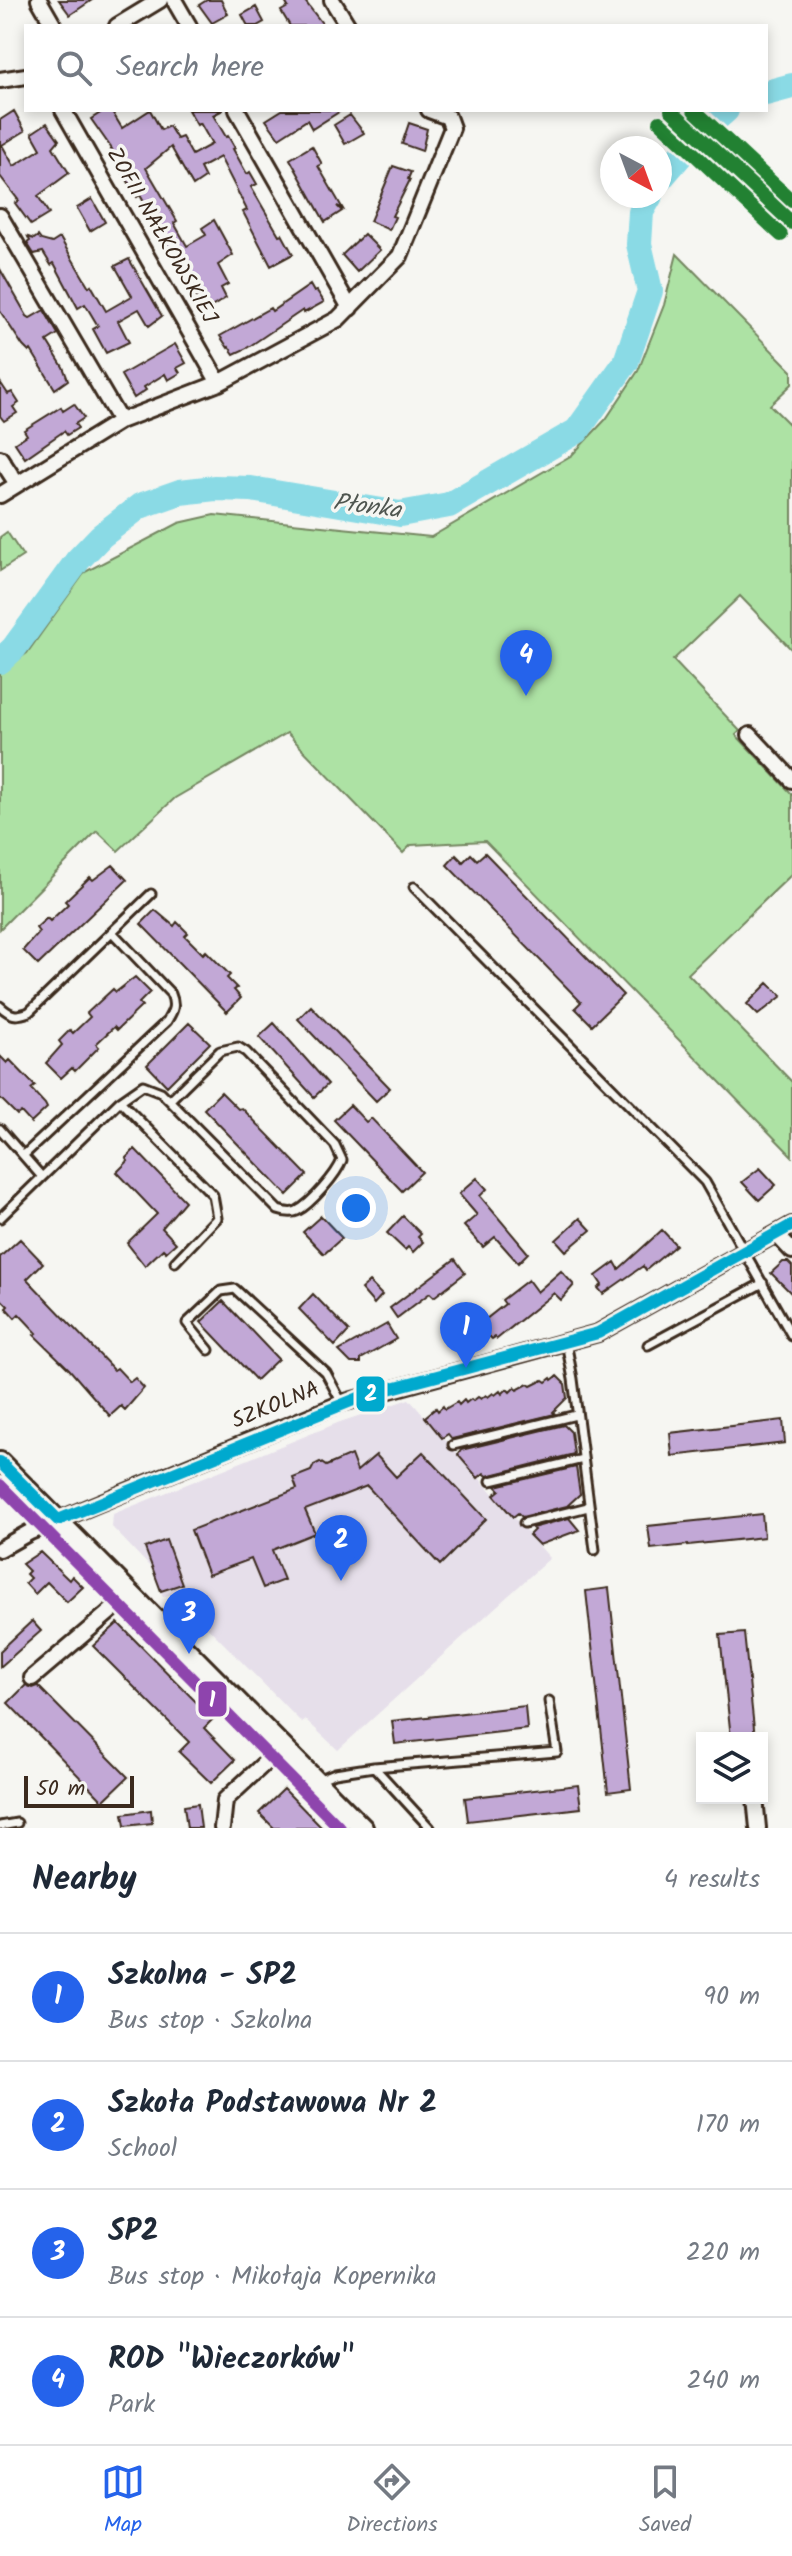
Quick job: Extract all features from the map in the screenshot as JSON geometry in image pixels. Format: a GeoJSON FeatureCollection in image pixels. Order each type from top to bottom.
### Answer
{"type":"FeatureCollection","features":[{"type":"Feature","properties":{"kind":"street"},"geometry":{"type":"LineString","coordinates":[[39,0],[53,24]]}},
{"type":"Feature","properties":{"kind":"street"},"geometry":{"type":"LineString","coordinates":[[120,24],[160,0]]}},
{"type":"Feature","properties":{"kind":"street"},"geometry":{"type":"LineString","coordinates":[[174,0],[188,24]]}},
{"type":"Feature","properties":{"kind":"street"},"geometry":{"type":"LineString","coordinates":[[332,0],[347,24]]}},
{"type":"Feature","properties":{"kind":"street"},"geometry":{"type":"LineString","coordinates":[[0,80],[24,76]]}},
{"type":"Feature","properties":{"kind":"street","name":"ZOFII NAŁKOWSKIEJ"},"geometry":{"type":"LineString","coordinates":[[64,112],[219,383]]}},
{"type":"Feature","properties":{"kind":"street"},"geometry":{"type":"LineString","coordinates":[[238,112],[350,308]]}},
{"type":"Feature","properties":{"kind":"street"},"geometry":{"type":"LineString","coordinates":[[0,495],[120,421],[219,383],[328,326],[350,308],[400,256],[452,128],[448,117],[434,112]]}},
{"type":"Feature","properties":{"kind":"street"},"geometry":{"type":"LineString","coordinates":[[0,216],[120,421]]}},
{"type":"Feature","properties":{"kind":"street"},"geometry":{"type":"LineString","coordinates":[[0,458],[17,484]]}},
{"type":"Feature","properties":{"kind":"street"},"geometry":{"type":"LineString","coordinates":[[750,735],[792,780]]}},
{"type":"Feature","properties":{"kind":"street","name":"SZKOLNA"},"geometry":{"type":"LineString","coordinates":[[0,1549],[58,1520],[342,1403],[598,1333],[792,1225]]}},
{"type":"Feature","properties":{"kind":"street"},"geometry":{"type":"LineString","coordinates":[[776,1234],[792,1251]]}},
{"type":"Feature","properties":{"kind":"street"},"geometry":{"type":"LineString","coordinates":[[0,1462],[363,1828]]}},
{"type":"Feature","properties":{"kind":"street"},"geometry":{"type":"LineString","coordinates":[[32,1678],[132,1593]]}},
{"type":"Feature","properties":{"kind":"street"},"geometry":{"type":"LineString","coordinates":[[222,1828],[225,1800],[282,1747]]}},
{"type":"Feature","properties":{"kind":"street"},"geometry":{"type":"LineString","coordinates":[[756,1804],[758,1828]]}},
{"type":"Feature","properties":{"kind":"lane"},"geometry":{"type":"LineString","coordinates":[[414,887],[705,1182],[792,1336]]}},
{"type":"Feature","properties":{"kind":"lane"},"geometry":{"type":"LineString","coordinates":[[0,1006],[8,1014],[17,1016],[29,1012],[151,894]]}},
{"type":"Feature","properties":{"kind":"lane"},"geometry":{"type":"LineString","coordinates":[[24,1155],[167,1021],[173,1010],[171,994],[112,932]]}},
{"type":"Feature","properties":{"kind":"lane"},"geometry":{"type":"LineString","coordinates":[[0,1218],[120,1101],[143,1085],[153,1087],[170,1100],[278,1210],[297,1212],[338,1172],[342,1160],[335,1145],[238,1047],[220,1051],[170,1100]]}},
{"type":"Feature","properties":{"kind":"lane"},"geometry":{"type":"LineString","coordinates":[[120,1101],[213,1195],[217,1218],[175,1262]]}},
{"type":"Feature","properties":{"kind":"lane"},"geometry":{"type":"LineString","coordinates":[[0,1129],[42,1177]]}},
{"type":"Feature","properties":{"kind":"lane"},"geometry":{"type":"LineString","coordinates":[[648,1345],[763,1283]]}},
{"type":"Feature","properties":{"kind":"lane"},"geometry":{"type":"LineString","coordinates":[[209,1350],[187,1323],[221,1291],[235,1289],[326,1373],[342,1403]]}},
{"type":"Feature","properties":{"kind":"lane"},"geometry":{"type":"LineString","coordinates":[[566,1342],[595,1550]]}},
{"type":"Feature","properties":{"kind":"lane"},"geometry":{"type":"LineString","coordinates":[[453,1445],[576,1415]]}},
{"type":"Feature","properties":{"kind":"lane"},"geometry":{"type":"LineString","coordinates":[[491,1481],[583,1459]]}},
{"type":"Feature","properties":{"kind":"lane"},"geometry":{"type":"LineString","coordinates":[[524,1523],[588,1507]]}},
{"type":"Feature","properties":{"kind":"lane"},"geometry":{"type":"LineString","coordinates":[[316,1781],[335,1773],[374,1767],[557,1752],[549,1701]]}},
{"type":"Feature","properties":{"kind":"lane"},"geometry":{"type":"LineString","coordinates":[[374,1767],[430,1828]]}},
{"type":"Feature","properties":{"kind":"lane"},"geometry":{"type":"LineString","coordinates":[[0,1826],[17,1823]]}},
{"type":"Feature","properties":{"kind":"shaded area"},"geometry":{"type":"Polygon","coordinates":[[[409,1399],[550,1558],[338,1750],[306,1720],[302,1723],[174,1593],[163,1597],[153,1570],[112,1527],[113,1514],[340,1422],[409,1399]]]}},
{"type":"Feature","properties":{"kind":"green space"},"geometry":{"type":"Polygon","coordinates":[[[677,254],[792,371],[792,384],[770,405],[792,427],[792,650],[740,596],[673,660],[740,731],[736,735],[792,794],[792,874],[688,974],[792,1082],[792,1156],[485,841],[411,845],[403,853],[287,733],[175,798],[118,851],[97,831],[0,929],[0,673],[27,653],[85,572],[179,523],[214,515],[431,537],[572,455],[606,419],[638,371],[664,305],[677,254]]]}},
{"type":"Feature","properties":{"kind":"green space"},"geometry":{"type":"Polygon","coordinates":[[[7,532],[23,556],[0,571],[0,537],[7,532]]]}},
{"type":"Feature","properties":{"kind":"building"},"geometry":{"type":"Polygon","coordinates":[[[59,0],[92,0],[70,15],[59,0]]]}},
{"type":"Feature","properties":{"kind":"building"},"geometry":{"type":"Polygon","coordinates":[[[207,0],[221,0],[228,14],[212,23],[199,5],[207,0]]]}},
{"type":"Feature","properties":{"kind":"building"},"geometry":{"type":"Polygon","coordinates":[[[284,0],[304,0],[322,24],[289,24],[281,11],[288,7],[284,0]]]}},
{"type":"Feature","properties":{"kind":"building"},"geometry":{"type":"Polygon","coordinates":[[[256,7],[264,22],[247,24],[242,15],[256,7]]]}},
{"type":"Feature","properties":{"kind":"building"},"geometry":{"type":"Polygon","coordinates":[[[14,111],[25,131],[2,145],[14,166],[41,149],[32,133],[47,123],[59,140],[53,147],[69,173],[38,196],[49,214],[31,225],[15,203],[19,201],[0,176],[0,120],[14,111]]]}},
{"type":"Feature","properties":{"kind":"building"},"geometry":{"type":"Polygon","coordinates":[[[102,112],[112,112],[122,128],[151,112],[161,130],[169,126],[177,139],[182,137],[192,155],[212,144],[200,123],[197,125],[189,112],[219,112],[213,115],[235,148],[247,174],[250,172],[257,184],[251,187],[293,254],[271,266],[243,212],[247,210],[220,157],[200,168],[205,178],[193,186],[171,147],[146,168],[177,221],[174,223],[187,246],[206,235],[202,228],[214,220],[233,255],[218,265],[228,284],[221,288],[226,298],[208,309],[201,297],[197,299],[140,195],[137,197],[112,149],[91,119],[102,112]]]}},
{"type":"Feature","properties":{"kind":"building"},"geometry":{"type":"Polygon","coordinates":[[[279,112],[339,112],[312,129],[307,120],[279,138],[266,120],[279,112]]]}},
{"type":"Feature","properties":{"kind":"building"},"geometry":{"type":"Polygon","coordinates":[[[350,115],[364,133],[345,144],[334,125],[350,115]]]}},
{"type":"Feature","properties":{"kind":"building"},"geometry":{"type":"Polygon","coordinates":[[[409,123],[427,129],[422,151],[402,144],[409,123]]]}},
{"type":"Feature","properties":{"kind":"building"},"geometry":{"type":"Polygon","coordinates":[[[312,146],[322,164],[318,166],[343,209],[337,206],[342,211],[325,222],[290,159],[312,146]]]}},
{"type":"Feature","properties":{"kind":"building"},"geometry":{"type":"Polygon","coordinates":[[[393,166],[411,172],[389,230],[370,221],[393,166]]]}},
{"type":"Feature","properties":{"kind":"building"},"geometry":{"type":"Polygon","coordinates":[[[92,199],[105,222],[90,231],[77,208],[92,199]]]}},
{"type":"Feature","properties":{"kind":"building"},"geometry":{"type":"Polygon","coordinates":[[[364,234],[380,250],[357,272],[342,255],[364,234]]]}},
{"type":"Feature","properties":{"kind":"building"},"geometry":{"type":"Polygon","coordinates":[[[38,236],[52,243],[60,238],[106,311],[132,296],[115,266],[129,259],[162,316],[149,326],[139,309],[118,321],[129,342],[106,353],[93,329],[98,326],[85,304],[78,308],[54,263],[51,265],[43,252],[34,254],[27,243],[30,241],[28,237],[34,239],[38,236]]]}},
{"type":"Feature","properties":{"kind":"building"},"geometry":{"type":"Polygon","coordinates":[[[0,269],[27,316],[30,318],[44,310],[58,334],[47,341],[68,380],[55,389],[31,350],[29,352],[23,346],[0,311],[0,269]]]}},
{"type":"Feature","properties":{"kind":"building"},"geometry":{"type":"Polygon","coordinates":[[[310,285],[324,302],[304,313],[303,310],[247,348],[234,354],[220,336],[270,308],[272,311],[310,285]]]}},
{"type":"Feature","properties":{"kind":"building"},"geometry":{"type":"Polygon","coordinates":[[[175,344],[186,363],[177,368],[180,373],[168,380],[165,374],[144,387],[146,390],[134,398],[121,375],[175,344]]]}},
{"type":"Feature","properties":{"kind":"building"},"geometry":{"type":"Polygon","coordinates":[[[0,382],[19,403],[13,407],[17,413],[4,421],[0,416],[0,382]]]}},
{"type":"Feature","properties":{"kind":"building"},"geometry":{"type":"Polygon","coordinates":[[[74,404],[84,418],[75,424],[78,428],[67,435],[64,431],[25,458],[15,443],[27,435],[24,430],[61,407],[63,411],[74,404]]]}},
{"type":"Feature","properties":{"kind":"building"},"geometry":{"type":"Polygon","coordinates":[[[485,853],[623,995],[592,1025],[575,1008],[581,1002],[447,865],[456,855],[463,862],[471,854],[477,860],[485,853]]]}},
{"type":"Feature","properties":{"kind":"building"},"geometry":{"type":"Polygon","coordinates":[[[113,865],[127,880],[38,965],[23,950],[39,932],[36,928],[47,918],[50,921],[68,904],[65,901],[90,877],[93,880],[113,865]]]}},
{"type":"Feature","properties":{"kind":"building"},"geometry":{"type":"Polygon","coordinates":[[[155,910],[174,926],[177,922],[188,933],[185,936],[203,954],[206,951],[230,975],[227,978],[237,988],[234,990],[241,998],[227,1012],[141,924],[155,910]]]}},
{"type":"Feature","properties":{"kind":"building"},"geometry":{"type":"Polygon","coordinates":[[[135,977],[150,992],[139,1003],[142,1006],[117,1030],[114,1027],[96,1044],[99,1047],[75,1071],[72,1068],[61,1078],[46,1063],[62,1045],[59,1041],[90,1017],[87,1013],[113,989],[116,992],[135,977]]]}},
{"type":"Feature","properties":{"kind":"building"},"geometry":{"type":"Polygon","coordinates":[[[768,983],[782,996],[758,1015],[747,1004],[768,983]]]}},
{"type":"Feature","properties":{"kind":"building"},"geometry":{"type":"Polygon","coordinates":[[[311,1006],[390,1088],[376,1101],[298,1019],[311,1006]]]}},
{"type":"Feature","properties":{"kind":"building"},"geometry":{"type":"Polygon","coordinates":[[[189,1023],[210,1043],[167,1086],[147,1065],[189,1023]]]}},
{"type":"Feature","properties":{"kind":"building"},"geometry":{"type":"Polygon","coordinates":[[[274,1023],[328,1084],[314,1097],[259,1037],[274,1023]]]}},
{"type":"Feature","properties":{"kind":"building"},"geometry":{"type":"Polygon","coordinates":[[[0,1056],[7,1063],[10,1060],[35,1086],[31,1089],[47,1108],[31,1123],[21,1112],[17,1115],[0,1098],[0,1056]]]}},
{"type":"Feature","properties":{"kind":"building"},"geometry":{"type":"Polygon","coordinates":[[[221,1092],[238,1109],[242,1108],[307,1175],[287,1195],[204,1109],[221,1092]]]}},
{"type":"Feature","properties":{"kind":"building"},"geometry":{"type":"Polygon","coordinates":[[[350,1105],[366,1122],[371,1118],[422,1172],[402,1191],[334,1120],[350,1105]]]}},
{"type":"Feature","properties":{"kind":"building"},"geometry":{"type":"Polygon","coordinates":[[[135,1149],[185,1201],[162,1228],[176,1243],[166,1252],[163,1249],[145,1266],[127,1243],[157,1214],[117,1172],[135,1149]]]}},
{"type":"Feature","properties":{"kind":"building"},"geometry":{"type":"Polygon","coordinates":[[[760,1168],[776,1185],[759,1200],[742,1182],[760,1168]]]}},
{"type":"Feature","properties":{"kind":"building"},"geometry":{"type":"Polygon","coordinates":[[[477,1178],[487,1189],[480,1196],[528,1253],[518,1263],[495,1237],[483,1247],[464,1226],[477,1215],[459,1194],[477,1178]]]}},
{"type":"Feature","properties":{"kind":"building"},"geometry":{"type":"Polygon","coordinates":[[[321,1216],[342,1238],[324,1254],[303,1232],[321,1216]]]}},
{"type":"Feature","properties":{"kind":"building"},"geometry":{"type":"Polygon","coordinates":[[[403,1216],[421,1234],[418,1237],[423,1242],[413,1252],[408,1247],[405,1250],[387,1233],[403,1216]]]}},
{"type":"Feature","properties":{"kind":"building"},"geometry":{"type":"Polygon","coordinates":[[[580,1218],[591,1230],[566,1251],[556,1240],[580,1218]]]}},
{"type":"Feature","properties":{"kind":"building"},"geometry":{"type":"Polygon","coordinates":[[[662,1230],[676,1245],[646,1270],[643,1266],[603,1294],[598,1288],[602,1285],[596,1276],[615,1262],[619,1269],[662,1230]]]}},
{"type":"Feature","properties":{"kind":"building"},"geometry":{"type":"Polygon","coordinates":[[[20,1239],[43,1263],[27,1279],[114,1370],[117,1368],[130,1382],[135,1378],[144,1388],[125,1410],[121,1406],[110,1416],[34,1335],[37,1333],[19,1314],[15,1318],[6,1308],[8,1306],[0,1298],[0,1257],[20,1239]]]}},
{"type":"Feature","properties":{"kind":"building"},"geometry":{"type":"Polygon","coordinates":[[[455,1259],[465,1273],[434,1297],[430,1293],[397,1318],[390,1308],[455,1259]]]}},
{"type":"Feature","properties":{"kind":"building"},"geometry":{"type":"Polygon","coordinates":[[[783,1262],[792,1266],[792,1294],[771,1273],[783,1262]]]}},
{"type":"Feature","properties":{"kind":"building"},"geometry":{"type":"Polygon","coordinates":[[[561,1271],[574,1285],[561,1300],[554,1293],[497,1339],[489,1336],[481,1342],[469,1328],[481,1317],[486,1319],[505,1304],[502,1300],[528,1280],[537,1292],[561,1271]]]}},
{"type":"Feature","properties":{"kind":"building"},"geometry":{"type":"Polygon","coordinates":[[[369,1282],[382,1295],[374,1304],[361,1289],[369,1282]]]}},
{"type":"Feature","properties":{"kind":"building"},"geometry":{"type":"Polygon","coordinates":[[[313,1294],[349,1331],[335,1346],[299,1309],[313,1294]]]}},
{"type":"Feature","properties":{"kind":"building"},"geometry":{"type":"Polygon","coordinates":[[[223,1301],[278,1359],[256,1380],[201,1322],[223,1301]]]}},
{"type":"Feature","properties":{"kind":"building"},"geometry":{"type":"Polygon","coordinates":[[[387,1324],[396,1339],[361,1359],[361,1363],[351,1363],[339,1351],[387,1324]]]}},
{"type":"Feature","properties":{"kind":"building"},"geometry":{"type":"Polygon","coordinates":[[[557,1376],[565,1384],[567,1398],[553,1412],[555,1414],[452,1439],[448,1434],[442,1438],[425,1417],[436,1408],[438,1411],[443,1406],[445,1409],[457,1402],[459,1405],[464,1400],[466,1403],[500,1391],[502,1394],[507,1389],[510,1392],[515,1387],[517,1390],[557,1376]]]}},
{"type":"Feature","properties":{"kind":"building"},"geometry":{"type":"Polygon","coordinates":[[[783,1420],[785,1443],[672,1456],[670,1433],[783,1420]]]}},
{"type":"Feature","properties":{"kind":"building"},"geometry":{"type":"Polygon","coordinates":[[[564,1425],[571,1432],[574,1454],[487,1476],[484,1473],[478,1478],[458,1455],[461,1450],[564,1425]]]}},
{"type":"Feature","properties":{"kind":"building"},"geometry":{"type":"Polygon","coordinates":[[[423,1452],[486,1519],[440,1565],[367,1486],[305,1510],[315,1533],[272,1550],[284,1580],[263,1588],[251,1559],[208,1575],[191,1530],[297,1489],[293,1478],[311,1471],[320,1462],[326,1466],[351,1455],[357,1471],[376,1455],[396,1477],[423,1452]]]}},
{"type":"Feature","properties":{"kind":"building"},"geometry":{"type":"Polygon","coordinates":[[[576,1467],[580,1494],[567,1506],[522,1517],[518,1513],[513,1517],[494,1495],[500,1490],[496,1486],[576,1467]]]}},
{"type":"Feature","properties":{"kind":"building"},"geometry":{"type":"Polygon","coordinates":[[[762,1514],[764,1537],[651,1549],[648,1526],[762,1514]]]}},
{"type":"Feature","properties":{"kind":"building"},"geometry":{"type":"Polygon","coordinates":[[[569,1518],[579,1530],[539,1545],[529,1535],[534,1530],[532,1528],[569,1518]]]}},
{"type":"Feature","properties":{"kind":"building"},"geometry":{"type":"Polygon","coordinates":[[[166,1540],[182,1584],[161,1591],[145,1548],[166,1540]]]}},
{"type":"Feature","properties":{"kind":"building"},"geometry":{"type":"Polygon","coordinates":[[[40,1552],[69,1580],[72,1576],[83,1587],[67,1602],[47,1582],[35,1594],[25,1583],[30,1578],[26,1574],[29,1571],[22,1564],[40,1552]]]}},
{"type":"Feature","properties":{"kind":"building"},"geometry":{"type":"Polygon","coordinates":[[[609,1588],[631,1789],[608,1792],[586,1591],[609,1588]]]}},
{"type":"Feature","properties":{"kind":"building"},"geometry":{"type":"Polygon","coordinates":[[[32,1621],[41,1631],[0,1667],[0,1651],[32,1621]]]}},
{"type":"Feature","properties":{"kind":"building"},"geometry":{"type":"Polygon","coordinates":[[[118,1623],[213,1719],[204,1728],[235,1760],[211,1783],[179,1752],[189,1742],[93,1646],[118,1623]]]}},
{"type":"Feature","properties":{"kind":"building"},"geometry":{"type":"Polygon","coordinates":[[[744,1633],[754,1732],[730,1732],[720,1635],[744,1633]]]}},
{"type":"Feature","properties":{"kind":"building"},"geometry":{"type":"Polygon","coordinates":[[[26,1685],[33,1688],[38,1686],[128,1777],[103,1801],[8,1703],[26,1685]]]}},
{"type":"Feature","properties":{"kind":"building"},"geometry":{"type":"Polygon","coordinates":[[[525,1706],[527,1729],[395,1744],[392,1721],[525,1706]]]}},
{"type":"Feature","properties":{"kind":"building"},"geometry":{"type":"Polygon","coordinates":[[[578,1785],[581,1808],[468,1821],[465,1798],[578,1785]]]}},
{"type":"Feature","properties":{"kind":"building"},"geometry":{"type":"Polygon","coordinates":[[[284,1789],[322,1828],[274,1828],[259,1813],[284,1789]]]}},
{"type":"Feature","properties":{"kind":"building"},"geometry":{"type":"Polygon","coordinates":[[[198,1804],[201,1828],[187,1828],[184,1806],[198,1804]]]}},
{"type":"Feature","properties":{"kind":"building"},"geometry":{"type":"Polygon","coordinates":[[[151,1810],[152,1823],[125,1826],[123,1814],[151,1810]]]}},
{"type":"Feature","properties":{"kind":"waterway","name":"Płonka"},"geometry":{"type":"LineString","coordinates":[[768,92],[792,86]]}},
{"type":"Feature","properties":{"kind":"waterway","name":"Płonka"},"geometry":{"type":"LineString","coordinates":[[672,165],[724,112]]}},
{"type":"Feature","properties":{"kind":"waterway","name":"Płonka"},"geometry":{"type":"LineString","coordinates":[[0,661],[14,648],[78,560],[101,536],[140,506],[180,492],[215,488],[251,489],[400,514],[449,505],[577,431],[626,362],[650,291],[639,244],[643,208]]}},
{"type":"Feature","properties":{"kind":"transit line"},"geometry":{"type":"LineString","coordinates":[[673,112],[792,223]]}},
{"type":"Feature","properties":{"kind":"transit line"},"geometry":{"type":"LineString","coordinates":[[696,112],[792,201]]}},
{"type":"Feature","properties":{"kind":"transit line"},"geometry":{"type":"LineString","coordinates":[[660,122],[781,235]]}},
{"type":"Feature","properties":{"kind":"transit line","name":"2"},"geometry":{"type":"LineString","coordinates":[[58,1520],[366,1395],[598,1333],[792,1225]]}},
{"type":"Feature","properties":{"kind":"transit line","name":"2"},"geometry":{"type":"LineString","coordinates":[[0,1462],[58,1520]]}},
{"type":"Feature","properties":{"kind":"transit line","name":"1"},"geometry":{"type":"LineString","coordinates":[[0,1485],[340,1828]]}},
{"type":"Feature","properties":{"kind":"place","name":"ROD \"Wieczorków\""},"geometry":{"type":"Point","coordinates":[526,696]}},
{"type":"Feature","properties":{"kind":"place","name":"Szkolna - SP2"},"geometry":{"type":"Point","coordinates":[466,1368]}},
{"type":"Feature","properties":{"kind":"place","name":"Szkoła Podstawowa Nr 2"},"geometry":{"type":"Point","coordinates":[341,1581]}},
{"type":"Feature","properties":{"kind":"place","name":"SP2"},"geometry":{"type":"Point","coordinates":[189,1654]}}]}
